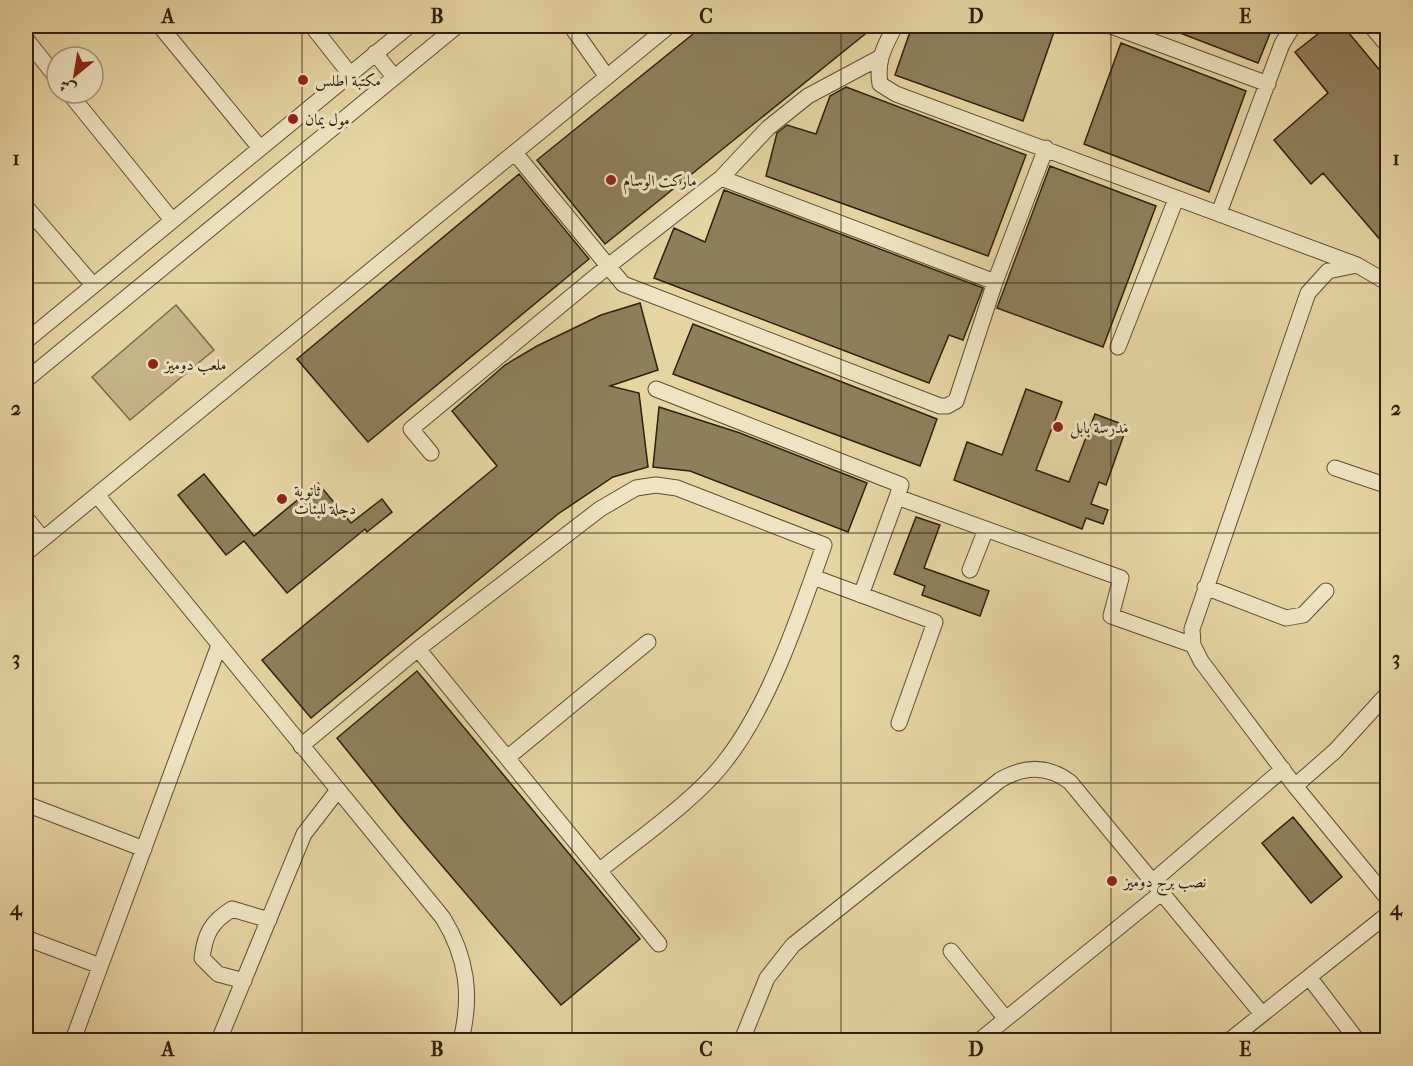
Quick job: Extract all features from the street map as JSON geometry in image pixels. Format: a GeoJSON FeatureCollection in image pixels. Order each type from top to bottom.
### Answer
{"type":"FeatureCollection","features":[{"type":"Feature","properties":{"kind":"street"},"geometry":{"type":"LineString","coordinates":[[160,26],[260,148]]}},
{"type":"Feature","properties":{"kind":"street"},"geometry":{"type":"LineString","coordinates":[[312,26],[350,74]]}},
{"type":"Feature","properties":{"kind":"street"},"geometry":{"type":"LineString","coordinates":[[26,340],[409,26]]}},
{"type":"Feature","properties":{"kind":"street"},"geometry":{"type":"LineString","coordinates":[[26,380],[457,26]]}},
{"type":"Feature","properties":{"kind":"street"},"geometry":{"type":"LineString","coordinates":[[572,26],[607,77]]}},
{"type":"Feature","properties":{"kind":"street"},"geometry":{"type":"LineString","coordinates":[[26,553],[669,26]]}},
{"type":"Feature","properties":{"kind":"street"},"geometry":{"type":"LineString","coordinates":[[895,26],[879,58],[880,84],[896,94],[1357,265],[1388,283]]}},
{"type":"Feature","properties":{"kind":"street"},"geometry":{"type":"LineString","coordinates":[[1111,26],[1268,84]]}},
{"type":"Feature","properties":{"kind":"street"},"geometry":{"type":"LineString","coordinates":[[1219,213],[1282,44],[1293,26]]}},
{"type":"Feature","properties":{"kind":"street"},"geometry":{"type":"LineString","coordinates":[[1371,26],[1388,46]]}},
{"type":"Feature","properties":{"kind":"street"},"geometry":{"type":"LineString","coordinates":[[26,39],[45,63]]}},
{"type":"Feature","properties":{"kind":"street"},"geometry":{"type":"LineString","coordinates":[[375,53],[394,77]]}},
{"type":"Feature","properties":{"kind":"street"},"geometry":{"type":"LineString","coordinates":[[431,453],[411,429],[607,267],[721,178],[768,128],[808,96],[879,58]]}},
{"type":"Feature","properties":{"kind":"street"},"geometry":{"type":"LineString","coordinates":[[79,105],[172,220]]}},
{"type":"Feature","properties":{"kind":"street"},"geometry":{"type":"LineString","coordinates":[[515,153],[623,284],[940,406],[947,406],[956,401],[995,282],[1046,148]]}},
{"type":"Feature","properties":{"kind":"street"},"geometry":{"type":"LineString","coordinates":[[721,178],[995,282]]}},
{"type":"Feature","properties":{"kind":"street"},"geometry":{"type":"LineString","coordinates":[[1118,347],[1176,199]]}},
{"type":"Feature","properties":{"kind":"street"},"geometry":{"type":"LineString","coordinates":[[26,207],[93,285]]}},
{"type":"Feature","properties":{"kind":"street"},"geometry":{"type":"LineString","coordinates":[[1357,265],[1328,271],[1308,293],[1192,629],[1193,645],[1201,662],[1296,786],[1388,899]]}},
{"type":"Feature","properties":{"kind":"street"},"geometry":{"type":"LineString","coordinates":[[656,389],[902,485],[861,595]]}},
{"type":"Feature","properties":{"kind":"street"},"geometry":{"type":"LineString","coordinates":[[1335,468],[1388,486]]}},
{"type":"Feature","properties":{"kind":"street"},"geometry":{"type":"LineString","coordinates":[[301,746],[418,649],[600,509],[636,488],[656,485],[677,488],[824,545],[768,689],[748,729],[725,762],[702,786],[599,871]]}},
{"type":"Feature","properties":{"kind":"street"},"geometry":{"type":"LineString","coordinates":[[97,495],[434,905],[458,944],[467,992],[461,1041]]}},
{"type":"Feature","properties":{"kind":"street"},"geometry":{"type":"LineString","coordinates":[[897,497],[1121,578],[1111,616],[1193,645]]}},
{"type":"Feature","properties":{"kind":"street"},"geometry":{"type":"LineString","coordinates":[[26,518],[43,539]]}},
{"type":"Feature","properties":{"kind":"street"},"geometry":{"type":"LineString","coordinates":[[970,570],[986,529]]}},
{"type":"Feature","properties":{"kind":"street"},"geometry":{"type":"LineString","coordinates":[[813,577],[935,622],[899,723]]}},
{"type":"Feature","properties":{"kind":"street"},"geometry":{"type":"LineString","coordinates":[[1205,587],[1286,618],[1303,615],[1326,591]]}},
{"type":"Feature","properties":{"kind":"street"},"geometry":{"type":"LineString","coordinates":[[507,758],[648,642]]}},
{"type":"Feature","properties":{"kind":"street"},"geometry":{"type":"LineString","coordinates":[[73,1041],[219,645]]}},
{"type":"Feature","properties":{"kind":"street"},"geometry":{"type":"LineString","coordinates":[[418,649],[658,944]]}},
{"type":"Feature","properties":{"kind":"street"},"geometry":{"type":"LineString","coordinates":[[1296,786],[1335,751],[1388,693]]}},
{"type":"Feature","properties":{"kind":"street"},"geometry":{"type":"LineString","coordinates":[[980,1041],[1157,888],[1283,769]]}},
{"type":"Feature","properties":{"kind":"street"},"geometry":{"type":"LineString","coordinates":[[742,1041],[767,978],[793,945],[1000,780],[1018,771],[1044,770],[1070,782],[1262,1014]]}},
{"type":"Feature","properties":{"kind":"street"},"geometry":{"type":"LineString","coordinates":[[219,1041],[304,834],[338,790]]}},
{"type":"Feature","properties":{"kind":"street"},"geometry":{"type":"LineString","coordinates":[[26,804],[144,849]]}},
{"type":"Feature","properties":{"kind":"street"},"geometry":{"type":"LineString","coordinates":[[244,981],[218,974],[202,958],[204,936],[217,919],[232,909],[269,920]]}},
{"type":"Feature","properties":{"kind":"street"},"geometry":{"type":"LineString","coordinates":[[1230,1041],[1388,914]]}},
{"type":"Feature","properties":{"kind":"street"},"geometry":{"type":"LineString","coordinates":[[26,938],[100,966]]}},
{"type":"Feature","properties":{"kind":"street"},"geometry":{"type":"LineString","coordinates":[[951,951],[1006,1019]]}},
{"type":"Feature","properties":{"kind":"street"},"geometry":{"type":"LineString","coordinates":[[1309,977],[1357,1041]]}},
{"type":"Feature","properties":{"kind":"shaded area","name":"ملعب دوميز"},"geometry":{"type":"Polygon","coordinates":[[[176,305],[214,350],[130,420],[92,377],[176,305]]]}},
{"type":"Feature","properties":{"kind":"building"},"geometry":{"type":"Polygon","coordinates":[[[703,26],[875,26],[605,244],[537,160],[703,26]]]}},
{"type":"Feature","properties":{"kind":"building"},"geometry":{"type":"Polygon","coordinates":[[[912,26],[1056,26],[1023,121],[895,75],[912,26]]]}},
{"type":"Feature","properties":{"kind":"building"},"geometry":{"type":"Polygon","coordinates":[[[1162,26],[1273,26],[1258,63],[1162,26]]]}},
{"type":"Feature","properties":{"kind":"building"},"geometry":{"type":"Polygon","coordinates":[[[1328,26],[1343,26],[1388,80],[1388,249],[1323,173],[1311,184],[1274,140],[1328,93],[1295,52],[1328,26]]]}},
{"type":"Feature","properties":{"kind":"building"},"geometry":{"type":"Polygon","coordinates":[[[1121,43],[1246,91],[1209,192],[1084,144],[1121,43]]]}},
{"type":"Feature","properties":{"kind":"building"},"geometry":{"type":"Polygon","coordinates":[[[846,87],[1026,155],[988,256],[766,176],[777,133],[787,125],[816,134],[830,96],[846,87]]]}},
{"type":"Feature","properties":{"kind":"building"},"geometry":{"type":"Polygon","coordinates":[[[1050,166],[1156,206],[1103,347],[997,308],[1050,166]]]}},
{"type":"Feature","properties":{"kind":"building"},"geometry":{"type":"Polygon","coordinates":[[[519,174],[589,259],[368,442],[297,359],[519,174]]]}},
{"type":"Feature","properties":{"kind":"building"},"geometry":{"type":"Polygon","coordinates":[[[724,190],[983,288],[963,340],[949,335],[929,383],[654,278],[674,228],[705,242],[724,190]]]}},
{"type":"Feature","properties":{"kind":"building"},"geometry":{"type":"Polygon","coordinates":[[[640,303],[658,370],[610,386],[639,393],[648,467],[613,477],[558,514],[311,718],[262,660],[497,466],[452,411],[505,365],[537,346],[601,315],[640,303]]]}},
{"type":"Feature","properties":{"kind":"building"},"geometry":{"type":"Polygon","coordinates":[[[693,324],[937,419],[920,466],[673,374],[693,324]]]}},
{"type":"Feature","properties":{"kind":"building"},"geometry":{"type":"Polygon","coordinates":[[[1026,389],[1062,402],[1036,470],[1069,482],[1095,414],[1127,426],[1106,485],[1099,482],[1091,504],[1108,510],[1103,524],[1086,518],[1082,529],[954,480],[967,442],[1002,455],[1026,389]]]}},
{"type":"Feature","properties":{"kind":"building"},"geometry":{"type":"Polygon","coordinates":[[[659,407],[740,433],[867,483],[848,532],[690,471],[653,467],[659,407]]]}},
{"type":"Feature","properties":{"kind":"building"},"geometry":{"type":"Polygon","coordinates":[[[204,474],[254,536],[318,483],[351,523],[382,499],[392,512],[367,532],[365,529],[287,593],[244,541],[226,555],[178,495],[204,474]]]}},
{"type":"Feature","properties":{"kind":"building"},"geometry":{"type":"Polygon","coordinates":[[[916,517],[940,525],[924,568],[989,591],[980,616],[922,595],[925,586],[894,574],[916,517]]]}},
{"type":"Feature","properties":{"kind":"building"},"geometry":{"type":"Polygon","coordinates":[[[417,671],[640,939],[561,1005],[403,820],[337,738],[417,671]]]}},
{"type":"Feature","properties":{"kind":"building"},"geometry":{"type":"Polygon","coordinates":[[[1293,817],[1342,877],[1311,903],[1262,843],[1293,817]]]}},
{"type":"Feature","properties":{"kind":"place","name":"مكتبة اطلس"},"geometry":{"type":"Point","coordinates":[303,80]}},
{"type":"Feature","properties":{"kind":"place","name":"مول يمان"},"geometry":{"type":"Point","coordinates":[293,119]}},
{"type":"Feature","properties":{"kind":"place","name":"ماركت الوسام"},"geometry":{"type":"Point","coordinates":[611,180]}},
{"type":"Feature","properties":{"kind":"place","name":"ملعب دوميز"},"geometry":{"type":"Point","coordinates":[153,364]}},
{"type":"Feature","properties":{"kind":"place","name":"مدرسة بابل"},"geometry":{"type":"Point","coordinates":[1058,427]}},
{"type":"Feature","properties":{"kind":"place","name":"ثانوية دجلة للبنات"},"geometry":{"type":"Point","coordinates":[282,499]}},
{"type":"Feature","properties":{"kind":"place","name":"نصب برج دوميز"},"geometry":{"type":"Point","coordinates":[1112,881]}}]}
